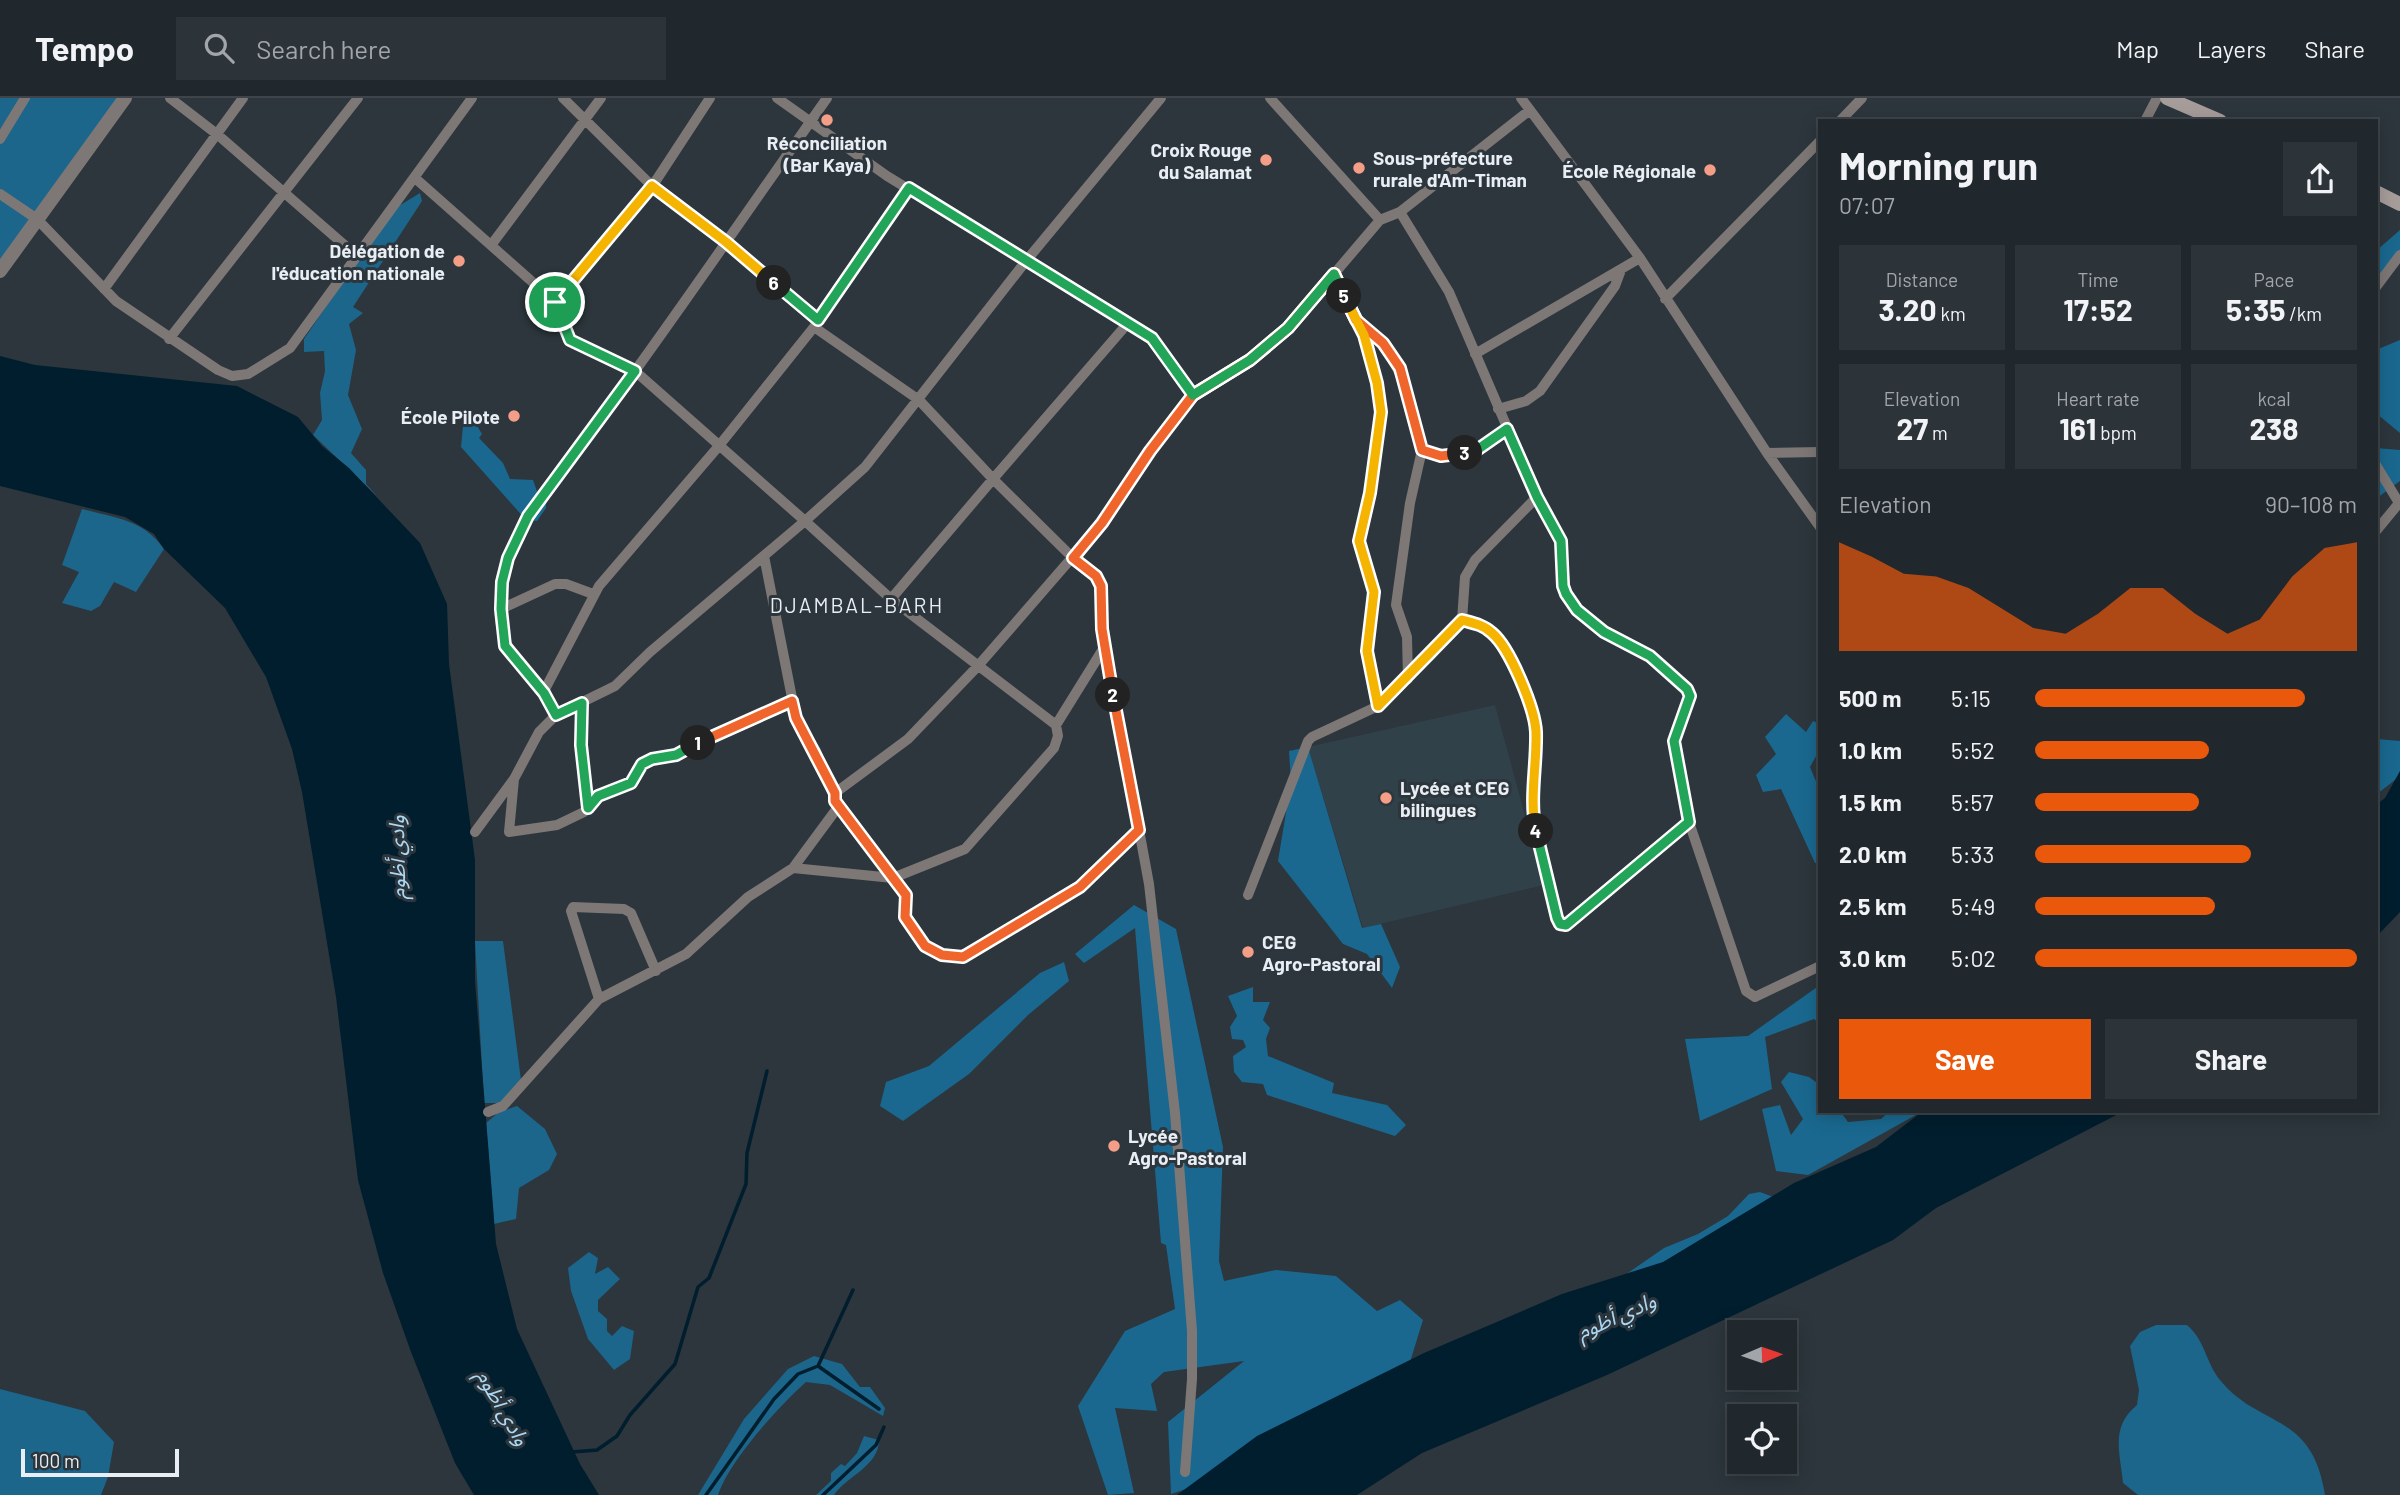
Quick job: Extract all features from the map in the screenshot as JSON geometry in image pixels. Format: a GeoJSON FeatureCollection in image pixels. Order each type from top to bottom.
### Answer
{"type":"FeatureCollection","features":[{"type":"Feature","properties":{"kind":"main road"},"geometry":{"type":"LineString","coordinates":[[2167,98],[2215,119]]}},
{"type":"Feature","properties":{"kind":"main road"},"geometry":{"type":"LineString","coordinates":[[2378,193],[2400,204]]}},
{"type":"Feature","properties":{"kind":"street"},"geometry":{"type":"LineString","coordinates":[[0,139],[25,98]]}},
{"type":"Feature","properties":{"kind":"street"},"geometry":{"type":"LineString","coordinates":[[0,271],[125,98]]}},
{"type":"Feature","properties":{"kind":"street"},"geometry":{"type":"LineString","coordinates":[[170,98],[218,135],[357,256]]}},
{"type":"Feature","properties":{"kind":"street"},"geometry":{"type":"LineString","coordinates":[[104,289],[243,98]]}},
{"type":"Feature","properties":{"kind":"street"},"geometry":{"type":"LineString","coordinates":[[169,339],[281,192],[358,98]]}},
{"type":"Feature","properties":{"kind":"street"},"geometry":{"type":"LineString","coordinates":[[0,194],[37,219],[127,310],[169,339],[232,376],[248,374],[290,348],[472,98]]}},
{"type":"Feature","properties":{"kind":"street"},"geometry":{"type":"LineString","coordinates":[[563,98],[584,122],[652,186],[726,242],[816,324],[919,400],[993,479],[1099,580],[1105,646],[1149,884],[1174,1099],[1192,1331],[1192,1379],[1185,1472]]}},
{"type":"Feature","properties":{"kind":"street"},"geometry":{"type":"LineString","coordinates":[[492,244],[601,98]]}},
{"type":"Feature","properties":{"kind":"street"},"geometry":{"type":"LineString","coordinates":[[555,302],[652,186],[710,98]]}},
{"type":"Feature","properties":{"kind":"street"},"geometry":{"type":"LineString","coordinates":[[777,98],[909,188],[1152,338],[1193,395]]}},
{"type":"Feature","properties":{"kind":"street"},"geometry":{"type":"LineString","coordinates":[[556,715],[544,693],[505,646],[501,609],[502,582],[508,558],[528,516],[635,371],[827,98]]}},
{"type":"Feature","properties":{"kind":"street"},"geometry":{"type":"LineString","coordinates":[[475,832],[514,779],[539,732],[556,715],[615,686],[650,652],[866,467],[1026,261],[1161,98]]}},
{"type":"Feature","properties":{"kind":"street"},"geometry":{"type":"LineString","coordinates":[[1270,98],[1380,220]]}},
{"type":"Feature","properties":{"kind":"street"},"geometry":{"type":"LineString","coordinates":[[1521,98],[1640,258],[1767,453],[1818,524]]}},
{"type":"Feature","properties":{"kind":"street"},"geometry":{"type":"LineString","coordinates":[[1842,119],[1862,98]]}},
{"type":"Feature","properties":{"kind":"street"},"geometry":{"type":"LineString","coordinates":[[2146,119],[2157,98]]}},
{"type":"Feature","properties":{"kind":"street"},"geometry":{"type":"LineString","coordinates":[[835,793],[908,739],[977,667],[1102,523],[1150,451],[1193,395],[1250,360],[1288,328],[1380,220],[1400,212],[1530,110]]}},
{"type":"Feature","properties":{"kind":"street"},"geometry":{"type":"LineString","coordinates":[[1665,299],[1818,143]]}},
{"type":"Feature","properties":{"kind":"street"},"geometry":{"type":"LineString","coordinates":[[415,178],[555,302],[570,340],[635,371],[891,599],[1056,725]]}},
{"type":"Feature","properties":{"kind":"street"},"geometry":{"type":"LineString","coordinates":[[544,693],[593,594],[718,447],[816,324],[909,188]]}},
{"type":"Feature","properties":{"kind":"street"},"geometry":{"type":"LineString","coordinates":[[1400,212],[1449,292],[1537,497],[1561,541],[1563,586],[1577,610],[1604,632],[1650,656],[1687,689],[1688,704],[1674,732],[1674,741],[1689,822],[1750,996],[1755,997],[1818,967]]}},
{"type":"Feature","properties":{"kind":"street"},"geometry":{"type":"LineString","coordinates":[[2378,284],[2400,256]]}},
{"type":"Feature","properties":{"kind":"street"},"geometry":{"type":"LineString","coordinates":[[1475,354],[1640,258]]}},
{"type":"Feature","properties":{"kind":"street"},"geometry":{"type":"LineString","coordinates":[[1498,409],[1526,401],[1540,391],[1615,286],[1621,270]]}},
{"type":"Feature","properties":{"kind":"street"},"geometry":{"type":"LineString","coordinates":[[1334,274],[1371,359],[1381,412],[1370,493],[1359,541],[1374,592],[1367,651],[1378,706]]}},
{"type":"Feature","properties":{"kind":"street"},"geometry":{"type":"LineString","coordinates":[[1356,320],[1383,343],[1400,368],[1422,450],[1410,503],[1396,605],[1407,637],[1408,679]]}},
{"type":"Feature","properties":{"kind":"street"},"geometry":{"type":"LineString","coordinates":[[891,599],[1128,323]]}},
{"type":"Feature","properties":{"kind":"street"},"geometry":{"type":"LineString","coordinates":[[1422,450],[1441,456],[1474,452],[1507,429]]}},
{"type":"Feature","properties":{"kind":"street"},"geometry":{"type":"LineString","coordinates":[[1767,453],[1818,452]]}},
{"type":"Feature","properties":{"kind":"street"},"geometry":{"type":"LineString","coordinates":[[2378,468],[2399,502],[2378,528]]}},
{"type":"Feature","properties":{"kind":"street"},"geometry":{"type":"LineString","coordinates":[[1248,895],[1308,741],[1378,706],[1408,679],[1462,620],[1465,577],[1475,560],[1537,497]]}},
{"type":"Feature","properties":{"kind":"street"},"geometry":{"type":"LineString","coordinates":[[764,556],[796,718],[835,793],[838,807],[868,850],[906,895],[905,917],[925,946],[942,955],[963,957],[1080,887],[1139,830]]}},
{"type":"Feature","properties":{"kind":"street"},"geometry":{"type":"LineString","coordinates":[[501,609],[555,584],[566,584],[593,594]]}},
{"type":"Feature","properties":{"kind":"street"},"geometry":{"type":"LineString","coordinates":[[1462,620],[1483,626],[1495,635],[1522,684],[1535,722],[1534,821],[1560,924],[1566,925],[1689,822]]}},
{"type":"Feature","properties":{"kind":"street"},"geometry":{"type":"LineString","coordinates":[[793,868],[893,878],[969,847],[1054,748],[1058,736],[1056,725],[1105,646]]}},
{"type":"Feature","properties":{"kind":"street"},"geometry":{"type":"LineString","coordinates":[[514,779],[509,832],[557,825],[588,808],[598,796],[631,783],[642,764],[652,759],[676,755],[792,701]]}},
{"type":"Feature","properties":{"kind":"street"},"geometry":{"type":"LineString","coordinates":[[582,703],[581,745],[588,808]]}},
{"type":"Feature","properties":{"kind":"street"},"geometry":{"type":"LineString","coordinates":[[488,1112],[503,1106],[599,999],[686,954],[744,900],[793,868],[838,807]]}},
{"type":"Feature","properties":{"kind":"street"},"geometry":{"type":"LineString","coordinates":[[599,999],[571,911],[573,907],[624,909],[631,913],[656,971]]}},
{"type":"Feature","properties":{"kind":"shaded area"},"geometry":{"type":"Polygon","coordinates":[[[0,98],[125,98],[0,271],[0,98]]]}},
{"type":"Feature","properties":{"kind":"shaded area"},"geometry":{"type":"Polygon","coordinates":[[[420,193],[422,201],[353,307],[363,313],[349,324],[356,350],[348,395],[362,429],[351,453],[366,470],[366,484],[378,497],[313,435],[322,420],[320,393],[325,371],[324,351],[304,352],[304,339],[392,210],[420,193]]]}},
{"type":"Feature","properties":{"kind":"shaded area"},"geometry":{"type":"Polygon","coordinates":[[[2400,230],[2400,255],[2378,278],[2378,249],[2400,230]]]}},
{"type":"Feature","properties":{"kind":"shaded area"},"geometry":{"type":"Polygon","coordinates":[[[2400,340],[2400,433],[2378,415],[2378,349],[2400,340]]]}},
{"type":"Feature","properties":{"kind":"shaded area"},"geometry":{"type":"Polygon","coordinates":[[[474,421],[482,434],[479,438],[503,463],[510,479],[533,480],[538,494],[546,500],[546,508],[537,521],[526,520],[461,447],[463,426],[474,421]]]}},
{"type":"Feature","properties":{"kind":"shaded area"},"geometry":{"type":"Polygon","coordinates":[[[2378,448],[2400,450],[2400,481],[2378,497],[2378,448]]]}},
{"type":"Feature","properties":{"kind":"shaded area"},"geometry":{"type":"Polygon","coordinates":[[[82,509],[138,526],[147,531],[164,549],[136,592],[114,582],[100,606],[91,611],[62,603],[79,572],[62,565],[82,509]]]}},
{"type":"Feature","properties":{"kind":"shaded area"},"geometry":{"type":"Polygon","coordinates":[[[1495,705],[1544,885],[1363,928],[1308,747],[1495,705]]]}},
{"type":"Feature","properties":{"kind":"shaded area"},"geometry":{"type":"Polygon","coordinates":[[[1786,714],[1806,732],[1813,721],[1818,723],[1818,753],[1810,767],[1818,786],[1818,864],[1815,863],[1781,789],[1763,792],[1756,775],[1776,754],[1765,737],[1786,714]]]}},
{"type":"Feature","properties":{"kind":"shaded area"},"geometry":{"type":"Polygon","coordinates":[[[2378,739],[2400,741],[2400,776],[2378,793],[2378,739]]]}},
{"type":"Feature","properties":{"kind":"shaded area"},"geometry":{"type":"Polygon","coordinates":[[[1308,747],[1362,928],[1381,924],[1400,967],[1392,988],[1367,954],[1343,944],[1278,861],[1291,782],[1289,751],[1308,747]]]}},
{"type":"Feature","properties":{"kind":"shaded area"},"geometry":{"type":"Polygon","coordinates":[[[1134,905],[1176,929],[1223,1147],[1219,1261],[1224,1281],[1276,1270],[1336,1276],[1377,1311],[1400,1300],[1423,1320],[1410,1362],[1204,1483],[1171,1494],[1168,1422],[1244,1361],[1164,1372],[1151,1384],[1157,1411],[1115,1408],[1134,1493],[1108,1495],[1078,1406],[1125,1331],[1175,1309],[1166,1245],[1161,1243],[1135,928],[1084,963],[1075,954],[1134,905]]]}},
{"type":"Feature","properties":{"kind":"shaded area"},"geometry":{"type":"Polygon","coordinates":[[[475,941],[503,941],[521,1080],[502,1103],[484,1103],[475,941]]]}},
{"type":"Feature","properties":{"kind":"shaded area"},"geometry":{"type":"Polygon","coordinates":[[[1064,962],[1069,981],[1028,1015],[969,1074],[903,1121],[880,1106],[886,1082],[929,1066],[1040,973],[1064,962]]]}},
{"type":"Feature","properties":{"kind":"shaded area"},"geometry":{"type":"Polygon","coordinates":[[[1818,986],[1818,1022],[1814,1019],[1765,1037],[1772,1089],[1700,1121],[1685,1039],[1748,1036],[1818,986]]]}},
{"type":"Feature","properties":{"kind":"shaded area"},"geometry":{"type":"Polygon","coordinates":[[[1253,987],[1253,1002],[1270,1002],[1263,1020],[1270,1028],[1266,1039],[1268,1056],[1334,1083],[1332,1093],[1387,1105],[1406,1125],[1395,1136],[1267,1095],[1263,1084],[1242,1082],[1234,1072],[1233,1056],[1246,1047],[1243,1040],[1232,1039],[1230,1027],[1237,1016],[1228,996],[1253,987]]]}},
{"type":"Feature","properties":{"kind":"shaded area"},"geometry":{"type":"Polygon","coordinates":[[[1789,1072],[1809,1077],[1818,1084],[1818,1113],[1841,1113],[1848,1122],[1881,1119],[1888,1113],[1919,1113],[1808,1175],[1776,1171],[1762,1109],[1780,1105],[1791,1135],[1803,1119],[1781,1082],[1789,1072]]]}},
{"type":"Feature","properties":{"kind":"shaded area"},"geometry":{"type":"Polygon","coordinates":[[[517,1106],[545,1129],[557,1154],[549,1170],[519,1188],[516,1219],[494,1224],[486,1123],[499,1112],[517,1106]]]}},
{"type":"Feature","properties":{"kind":"shaded area"},"geometry":{"type":"Polygon","coordinates":[[[1760,1192],[1781,1200],[1725,1246],[1615,1282],[1664,1248],[1698,1234],[1728,1216],[1749,1194],[1760,1192]]]}},
{"type":"Feature","properties":{"kind":"shaded area"},"geometry":{"type":"Polygon","coordinates":[[[589,1252],[598,1258],[595,1274],[608,1267],[620,1279],[598,1300],[598,1311],[607,1319],[607,1331],[612,1336],[622,1326],[634,1331],[630,1359],[614,1370],[588,1339],[571,1291],[568,1268],[589,1252]]]}},
{"type":"Feature","properties":{"kind":"shaded area"},"geometry":{"type":"Polygon","coordinates":[[[2156,1325],[2187,1325],[2198,1338],[2215,1373],[2235,1396],[2297,1435],[2309,1448],[2325,1495],[2138,1495],[2123,1483],[2120,1431],[2123,1422],[2137,1405],[2139,1390],[2130,1346],[2140,1332],[2156,1325]]]}},
{"type":"Feature","properties":{"kind":"shaded area"},"geometry":{"type":"Polygon","coordinates":[[[814,1356],[842,1364],[860,1387],[870,1387],[885,1408],[883,1416],[830,1385],[806,1382],[782,1405],[744,1450],[718,1495],[698,1495],[744,1419],[788,1369],[814,1356]]]}},
{"type":"Feature","properties":{"kind":"shaded area"},"geometry":{"type":"Polygon","coordinates":[[[0,1389],[85,1411],[114,1442],[108,1477],[101,1495],[0,1495],[0,1389]]]}},
{"type":"Feature","properties":{"kind":"shaded area"},"geometry":{"type":"Polygon","coordinates":[[[864,1436],[879,1440],[874,1457],[834,1495],[816,1495],[831,1481],[831,1473],[841,1464],[845,1466],[857,1453],[864,1436]]]}},
{"type":"Feature","properties":{"kind":"water","name":"وادي أظوم"},"geometry":{"type":"Polygon","coordinates":[[[0,356],[35,365],[237,386],[298,417],[322,446],[349,468],[420,543],[447,604],[449,664],[475,860],[475,981],[496,1244],[517,1329],[580,1464],[599,1495],[474,1495],[455,1463],[383,1273],[358,1180],[336,997],[302,792],[292,749],[266,677],[225,608],[164,549],[154,534],[125,517],[0,486],[0,356]]]}},
{"type":"Feature","properties":{"kind":"water"},"geometry":{"type":"Polygon","coordinates":[[[2400,771],[2400,912],[2378,935],[2378,803],[2385,798],[2400,771]]]}},
{"type":"Feature","properties":{"kind":"water","name":"وادي أظوم"},"geometry":{"type":"Polygon","coordinates":[[[1920,1113],[2120,1113],[1936,1208],[1893,1240],[1607,1375],[1422,1453],[1357,1495],[1177,1495],[1257,1436],[1424,1353],[1562,1294],[1663,1262],[1794,1183],[1876,1147],[1920,1113]]]}},
{"type":"Feature","properties":{"kind":"waterway"},"geometry":{"type":"LineString","coordinates":[[572,1452],[597,1450],[617,1436],[630,1415],[675,1364],[698,1287],[709,1278],[746,1184],[747,1153],[767,1071]]}},
{"type":"Feature","properties":{"kind":"waterway"},"geometry":{"type":"LineString","coordinates":[[706,1495],[774,1399],[798,1374],[818,1366],[853,1290]]}},
{"type":"Feature","properties":{"kind":"waterway"},"geometry":{"type":"LineString","coordinates":[[818,1366],[879,1409]]}},
{"type":"Feature","properties":{"kind":"waterway"},"geometry":{"type":"LineString","coordinates":[[823,1495],[876,1445],[884,1427]]}},
{"type":"Feature","properties":{"kind":"place","name":"Réconciliation (Bar Kaya)"},"geometry":{"type":"Point","coordinates":[827,120]}},
{"type":"Feature","properties":{"kind":"place","name":"Croix Rouge du Salamat"},"geometry":{"type":"Point","coordinates":[1266,160]}},
{"type":"Feature","properties":{"kind":"place","name":"Sous-préfecture rurale d'Am-Timan"},"geometry":{"type":"Point","coordinates":[1359,168]}},
{"type":"Feature","properties":{"kind":"place","name":"École Régionale"},"geometry":{"type":"Point","coordinates":[1710,170]}},
{"type":"Feature","properties":{"kind":"place","name":"Délégation de l'éducation nationale"},"geometry":{"type":"Point","coordinates":[459,261]}},
{"type":"Feature","properties":{"kind":"place","name":"École Pilote"},"geometry":{"type":"Point","coordinates":[514,416]}},
{"type":"Feature","properties":{"kind":"place","name":"Lycée et CEG bilingues"},"geometry":{"type":"Point","coordinates":[1386,798]}},
{"type":"Feature","properties":{"kind":"place","name":"CEG Agro-Pastoral"},"geometry":{"type":"Point","coordinates":[1248,952]}},
{"type":"Feature","properties":{"kind":"place","name":"Lycée Agro-Pastoral"},"geometry":{"type":"Point","coordinates":[1114,1146]}},
{"type":"Feature","properties":{"kind":"district","name":"DJAMBAL-BARH"},"geometry":{"type":"Point","coordinates":[857,604]}},
{"type":"Feature","properties":{"kind":"route"},"geometry":{"type":"LineString","coordinates":[[555,302],[570,340],[635,371],[528,516],[508,558],[502,582],[503,639],[509,653],[544,693],[556,715],[582,703],[581,745],[588,808],[598,796],[631,783],[642,764],[652,759],[676,755],[718,733],[792,701],[796,718],[816,751],[835,793],[835,801],[868,850],[906,895],[905,917],[920,940],[932,951],[963,957],[1080,887],[1139,830],[1102,629],[1101,586],[1096,576],[1073,558],[1102,523],[1150,451],[1193,395],[1250,360],[1288,328],[1334,274],[1356,320],[1383,343],[1400,368],[1422,450],[1441,456],[1474,452],[1507,429],[1537,497],[1561,541],[1564,555],[1563,586],[1577,610],[1604,632],[1650,656],[1687,689],[1690,696],[1674,732],[1674,741],[1689,822],[1566,925],[1560,924],[1533,813],[1535,722],[1522,684],[1495,635],[1483,626],[1462,620],[1401,687],[1378,706],[1367,651],[1374,592],[1359,541],[1367,511],[1381,412],[1377,383],[1364,335],[1356,320],[1334,274],[1306,308],[1288,328],[1250,360],[1193,395],[1152,338],[909,188],[818,320],[726,242],[652,186],[555,302]]}}]}
